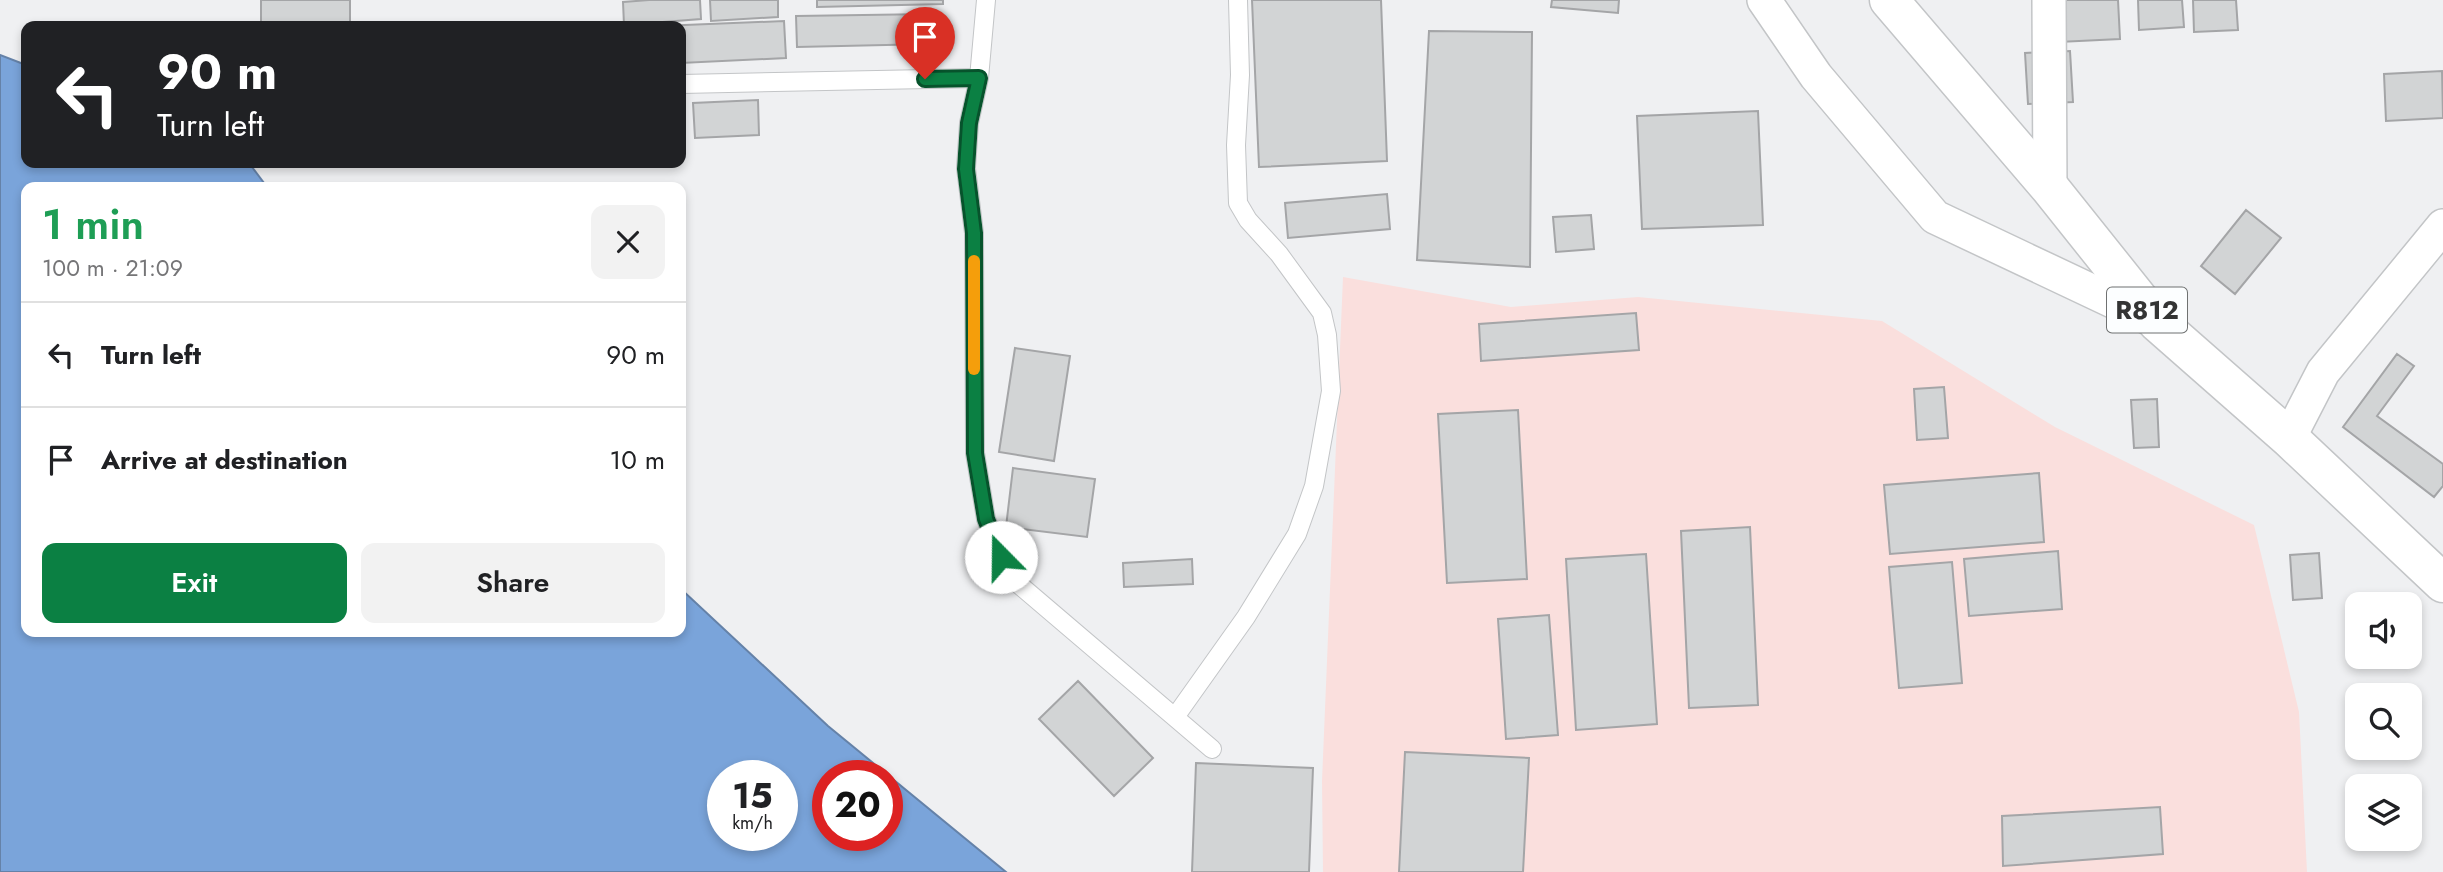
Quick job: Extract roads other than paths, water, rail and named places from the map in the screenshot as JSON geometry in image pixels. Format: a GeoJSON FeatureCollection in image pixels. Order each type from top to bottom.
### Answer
{"type":"FeatureCollection","features":[{"type":"Feature","properties":{"kind":"main road","name":"R812"},"geometry":{"type":"LineString","coordinates":[[1889,0],[2050,188],[2157,322],[2289,438],[2443,583]]}},
{"type":"Feature","properties":{"kind":"street"},"geometry":{"type":"LineString","coordinates":[[1764,0],[1816,76],[1935,217],[2157,322]]}},
{"type":"Feature","properties":{"kind":"street"},"geometry":{"type":"LineString","coordinates":[[2049,0],[2050,188]]}},
{"type":"Feature","properties":{"kind":"street"},"geometry":{"type":"LineString","coordinates":[[2289,438],[2323,372],[2443,226]]}},
{"type":"Feature","properties":{"kind":"lane"},"geometry":{"type":"LineString","coordinates":[[986,0],[979,78],[969,123],[966,169],[974,233],[975,453],[986,519],[1009,576],[1212,749]]}},
{"type":"Feature","properties":{"kind":"lane"},"geometry":{"type":"LineString","coordinates":[[1175,717],[1246,617],[1297,534],[1314,486],[1331,391],[1327,335],[1322,313],[1238,204],[1238,0]]}},
{"type":"Feature","properties":{"kind":"lane"},"geometry":{"type":"LineString","coordinates":[[686,84],[979,78]]}},
{"type":"Feature","properties":{"kind":"water"},"geometry":{"type":"Polygon","coordinates":[[[0,55],[21,63],[21,168],[253,168],[263,182],[21,182],[21,637],[686,637],[686,594],[828,726],[869,760],[812,760],[812,851],[903,851],[903,788],[1006,872],[0,872],[0,55]]]}}]}
